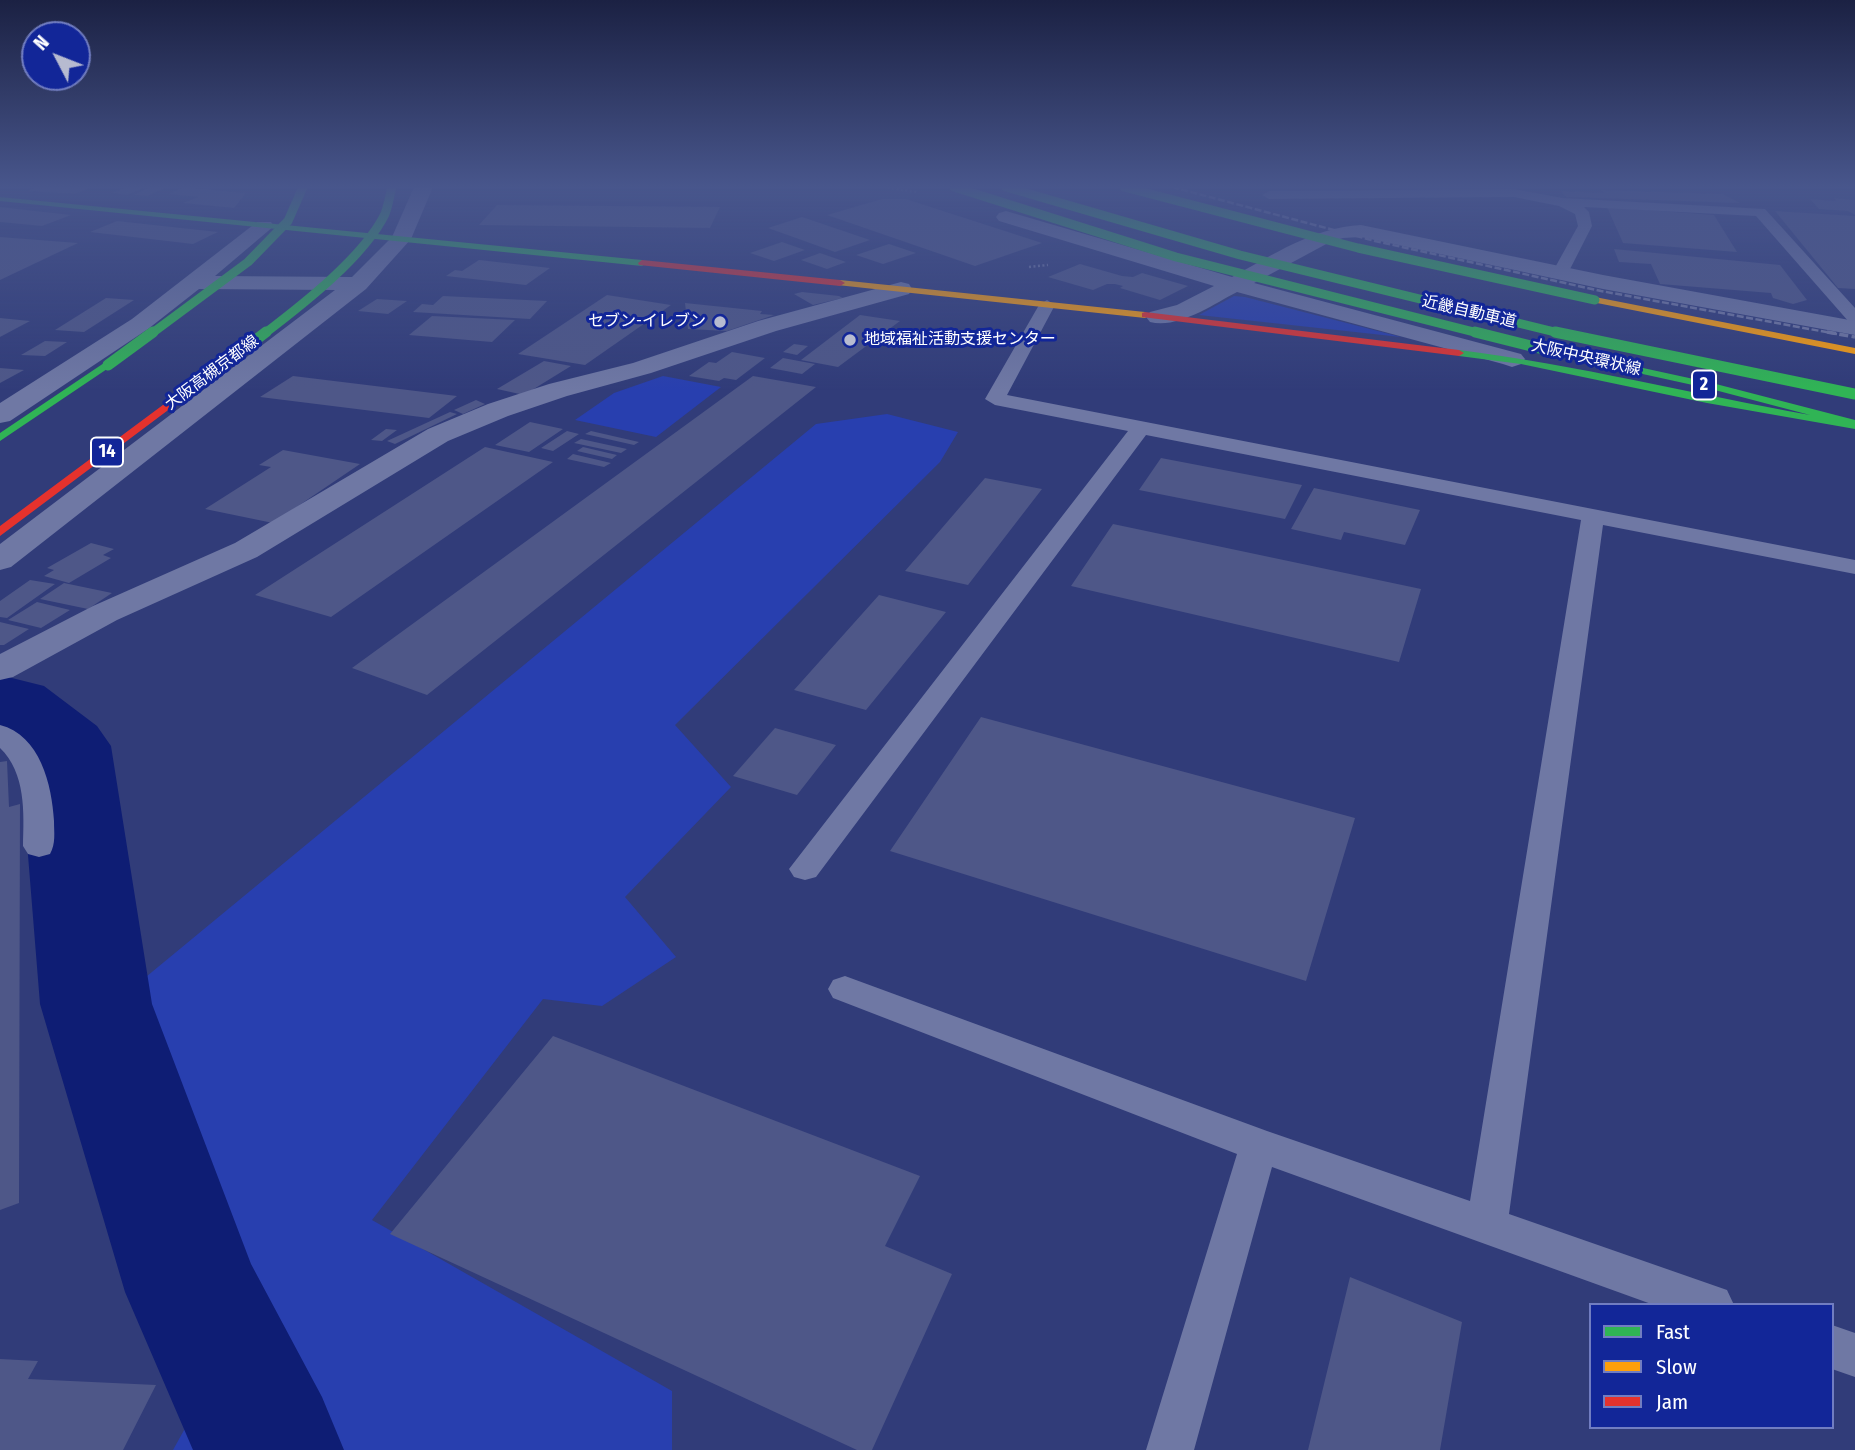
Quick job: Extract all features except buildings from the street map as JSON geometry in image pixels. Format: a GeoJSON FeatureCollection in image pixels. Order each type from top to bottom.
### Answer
{"type":"FeatureCollection","features":[{"type":"Feature","properties":{"kind":"main road"},"geometry":{"type":"LineString","coordinates":[[0,438],[108,365],[255,255]]}},
{"type":"Feature","properties":{"kind":"main road","name":"大阪高槻京都線"},"geometry":{"type":"LineString","coordinates":[[0,532],[304,303],[353,255]]}},
{"type":"Feature","properties":{"kind":"main road"},"geometry":{"type":"LineString","coordinates":[[558,255],[1344,337],[1521,361],[1707,400],[1855,424]]}},
{"type":"Feature","properties":{"kind":"main road","name":"大阪中央環状線"},"geometry":{"type":"LineString","coordinates":[[1166,255],[1352,304],[1712,386],[1855,424]]}},
{"type":"Feature","properties":{"kind":"main road","name":"近畿自動車道"},"geometry":{"type":"LineString","coordinates":[[1237,255],[1377,291],[1855,394]]}},
{"type":"Feature","properties":{"kind":"main road"},"geometry":{"type":"LineString","coordinates":[[1313,255],[1318,256]]}},
{"type":"Feature","properties":{"kind":"main road"},"geometry":{"type":"LineString","coordinates":[[1380,255],[1793,340],[1855,349]]}},
{"type":"Feature","properties":{"kind":"street"},"geometry":{"type":"LineString","coordinates":[[0,415],[140,324],[228,255]]}},
{"type":"Feature","properties":{"kind":"street"},"geometry":{"type":"LineString","coordinates":[[0,560],[358,284],[386,255]]}},
{"type":"Feature","properties":{"kind":"street"},"geometry":{"type":"LineString","coordinates":[[1133,255],[1236,285],[1521,361]]}},
{"type":"Feature","properties":{"kind":"street"},"geometry":{"type":"LineString","coordinates":[[1157,317],[1185,310],[1292,255]]}},
{"type":"Feature","properties":{"kind":"street"},"geometry":{"type":"LineString","coordinates":[[1471,255],[1855,328]]}},
{"type":"Feature","properties":{"kind":"street"},"geometry":{"type":"LineString","coordinates":[[193,282],[358,284]]}},
{"type":"Feature","properties":{"kind":"street"},"geometry":{"type":"LineString","coordinates":[[0,669],[106,613],[246,550],[438,435],[498,410],[558,390],[642,368],[767,326],[901,289]]}},
{"type":"Feature","properties":{"kind":"lane"},"geometry":{"type":"LineString","coordinates":[[1560,273],[1570,255]]}},
{"type":"Feature","properties":{"kind":"lane"},"geometry":{"type":"LineString","coordinates":[[1798,255],[1855,318]]}},
{"type":"Feature","properties":{"kind":"lane"},"geometry":{"type":"LineString","coordinates":[[1047,305],[995,399],[1855,567]]}},
{"type":"Feature","properties":{"kind":"lane"},"geometry":{"type":"LineString","coordinates":[[805,869],[1140,429]]}},
{"type":"Feature","properties":{"kind":"lane"},"geometry":{"type":"LineString","coordinates":[[1487,1226],[1593,516]]}},
{"type":"Feature","properties":{"kind":"lane"},"geometry":{"type":"LineString","coordinates":[[0,734],[25,757],[30,770],[38,796],[39,846]]}},
{"type":"Feature","properties":{"kind":"lane"},"geometry":{"type":"LineString","coordinates":[[845,989],[1259,1145],[1706,1303]]}},
{"type":"Feature","properties":{"kind":"lane"},"geometry":{"type":"LineString","coordinates":[[1170,1450],[1259,1145]]}},
{"type":"Feature","properties":{"kind":"lane"},"geometry":{"type":"LineString","coordinates":[[1834,1348],[1855,1355]]}},
{"type":"Feature","properties":{"kind":"shaded area"},"geometry":{"type":"Polygon","coordinates":[[[1234,296],[1245,297],[1401,337],[1199,315],[1234,296]]]}},
{"type":"Feature","properties":{"kind":"shaded area"},"geometry":{"type":"Polygon","coordinates":[[[663,376],[721,387],[656,437],[575,420],[614,393],[663,376]]]}},
{"type":"Feature","properties":{"kind":"shaded area"},"geometry":{"type":"Polygon","coordinates":[[[887,414],[958,432],[940,462],[675,725],[731,787],[625,897],[676,957],[602,1006],[543,999],[372,1220],[672,1391],[672,1450],[323,1450],[227,1271],[118,1000],[816,424],[887,414]]]}},
{"type":"Feature","properties":{"kind":"shaded area"},"geometry":{"type":"Polygon","coordinates":[[[188,1423],[207,1450],[173,1450],[188,1423]]]}},
{"type":"Feature","properties":{"kind":"waterway"},"geometry":{"type":"LineString","coordinates":[[0,701],[13,705],[65,746],[96,1004],[193,1292],[269,1450]]}},
{"type":"Feature","properties":{"kind":"railway"},"geometry":{"type":"LineString","coordinates":[[1437,255],[1601,291],[1837,334]]}},
{"type":"Feature","properties":{"kind":"railway"},"geometry":{"type":"LineString","coordinates":[[1827,332],[1855,337]]}},
{"type":"Feature","properties":{"kind":"traffic: fast"},"geometry":{"type":"LineString","coordinates":[[108,365],[255,255]]}},
{"type":"Feature","properties":{"kind":"traffic: fast"},"geometry":{"type":"LineString","coordinates":[[214,372],[304,303],[353,255]]}},
{"type":"Feature","properties":{"kind":"traffic: fast"},"geometry":{"type":"LineString","coordinates":[[558,255],[642,263]]}},
{"type":"Feature","properties":{"kind":"traffic: fast"},"geometry":{"type":"LineString","coordinates":[[1169,255],[1551,351]]}},
{"type":"Feature","properties":{"kind":"traffic: fast"},"geometry":{"type":"LineString","coordinates":[[1239,255],[1358,286],[1618,346],[1855,394]]}},
{"type":"Feature","properties":{"kind":"traffic: fast"},"geometry":{"type":"LineString","coordinates":[[1388,255],[1595,300]]}},
{"type":"Feature","properties":{"kind":"traffic: fast"},"geometry":{"type":"LineString","coordinates":[[1551,351],[1712,386],[1855,423]]}},
{"type":"Feature","properties":{"kind":"traffic: fast"},"geometry":{"type":"LineString","coordinates":[[1459,353],[1521,361],[1707,400],[1855,426]]}},
{"type":"Feature","properties":{"kind":"traffic: fast"},"geometry":{"type":"LineString","coordinates":[[0,438],[108,365]]}},
{"type":"Feature","properties":{"kind":"traffic: slow"},"geometry":{"type":"LineString","coordinates":[[840,283],[1145,315]]}},
{"type":"Feature","properties":{"kind":"traffic: slow"},"geometry":{"type":"LineString","coordinates":[[1595,300],[1855,351]]}},
{"type":"Feature","properties":{"kind":"traffic: jam"},"geometry":{"type":"LineString","coordinates":[[642,263],[840,283]]}},
{"type":"Feature","properties":{"kind":"traffic: jam"},"geometry":{"type":"LineString","coordinates":[[1145,315],[1459,353]]}},
{"type":"Feature","properties":{"kind":"traffic: jam"},"geometry":{"type":"LineString","coordinates":[[0,532],[214,372]]}},
{"type":"Feature","properties":{"kind":"place","name":"セブン-イレブン"},"geometry":{"type":"Point","coordinates":[720,322]}},
{"type":"Feature","properties":{"kind":"place","name":"地域福祉活動支援センター"},"geometry":{"type":"Point","coordinates":[850,340]}}]}
